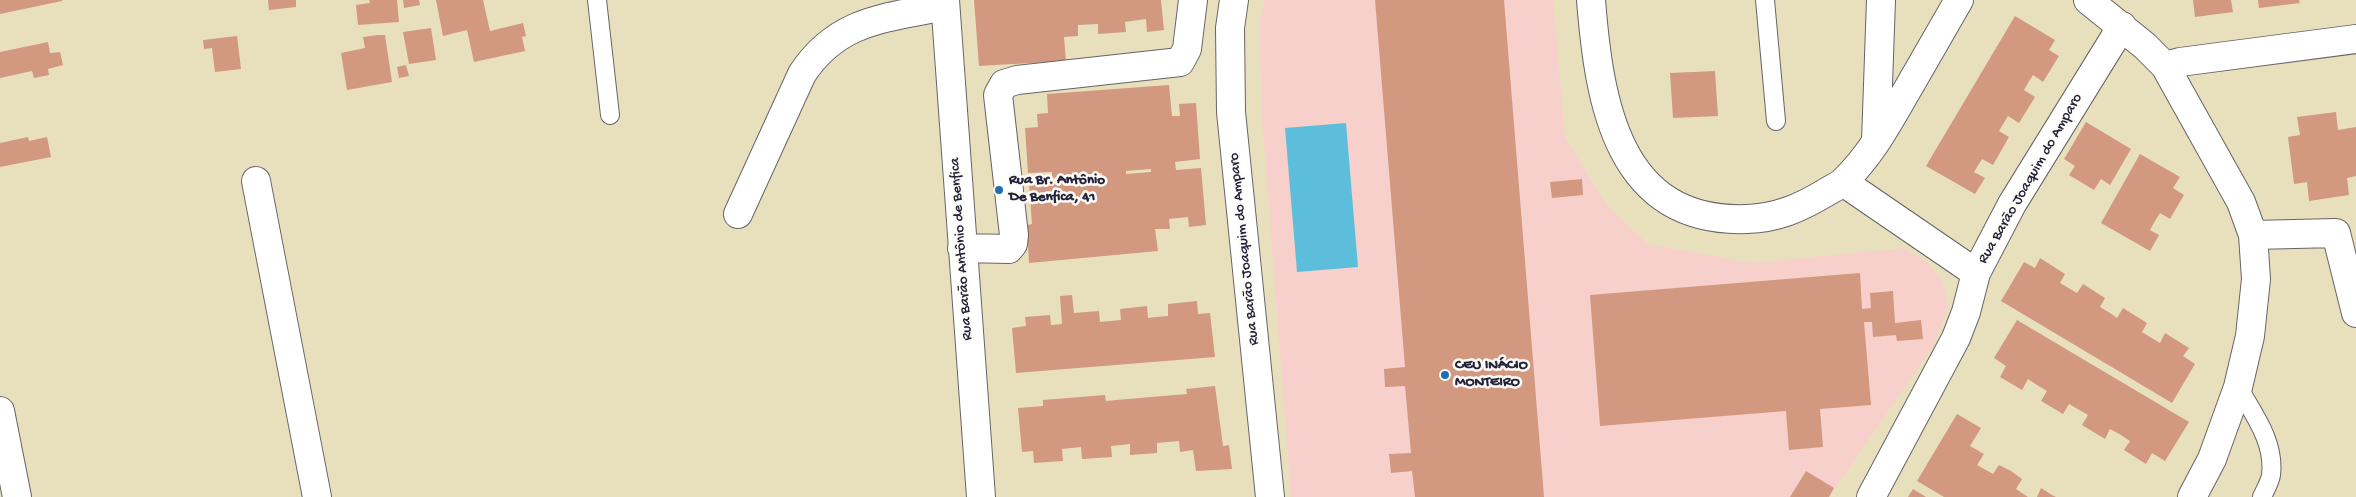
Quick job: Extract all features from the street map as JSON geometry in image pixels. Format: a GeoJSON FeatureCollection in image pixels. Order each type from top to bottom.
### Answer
{"type":"FeatureCollection","features":[{"type":"Feature","properties":{"kind":"street"},"geometry":{"type":"LineString","coordinates":[[962,248],[1009,249],[1013,244],[1014,235],[998,95],[1004,84],[1017,80],[1180,62],[1187,49],[1193,0]]}},
{"type":"Feature","properties":{"kind":"street","name":"Rua Barão Joaquim do Amparo"},"geometry":{"type":"LineString","coordinates":[[1234,0],[1230,28],[1231,112],[1270,497]]}},
{"type":"Feature","properties":{"kind":"street"},"geometry":{"type":"LineString","coordinates":[[1875,145],[1881,0]]}},
{"type":"Feature","properties":{"kind":"street"},"geometry":{"type":"LineString","coordinates":[[1596,5],[1605,103],[1615,136],[1635,168],[1656,193],[1693,214],[1725,220],[1762,218],[1797,210],[1843,182],[1875,145],[1959,0]]}},
{"type":"Feature","properties":{"kind":"street"},"geometry":{"type":"LineString","coordinates":[[2088,0],[2122,26],[2165,66],[2242,202],[2253,235],[2256,279],[2250,336],[2238,387],[2212,459],[2192,497]]}},
{"type":"Feature","properties":{"kind":"street"},"geometry":{"type":"LineString","coordinates":[[738,214],[802,74],[812,58],[846,30],[870,21],[945,3]]}},
{"type":"Feature","properties":{"kind":"street","name":"Rua Barão Antônio de Benfica"},"geometry":{"type":"LineString","coordinates":[[945,3],[982,497]]}},
{"type":"Feature","properties":{"kind":"street","name":"Rua Barão Joaquim do Amparo"},"geometry":{"type":"LineString","coordinates":[[1871,497],[1956,338],[1966,312],[1976,274],[2012,204],[2122,26]]}},
{"type":"Feature","properties":{"kind":"street"},"geometry":{"type":"LineString","coordinates":[[2165,66],[2180,62],[2356,39]]}},
{"type":"Feature","properties":{"kind":"street"},"geometry":{"type":"LineString","coordinates":[[256,180],[317,497]]}},
{"type":"Feature","properties":{"kind":"street"},"geometry":{"type":"LineString","coordinates":[[1843,182],[1976,274]]}},
{"type":"Feature","properties":{"kind":"street"},"geometry":{"type":"LineString","coordinates":[[2253,235],[2346,231],[2356,313]]}},
{"type":"Feature","properties":{"kind":"street"},"geometry":{"type":"LineString","coordinates":[[0,411],[16,497]]}},
{"type":"Feature","properties":{"kind":"lane"},"geometry":{"type":"LineString","coordinates":[[597,0],[610,115]]}},
{"type":"Feature","properties":{"kind":"lane"},"geometry":{"type":"LineString","coordinates":[[1765,0],[1776,121]]}},
{"type":"Feature","properties":{"kind":"lane"},"geometry":{"type":"LineString","coordinates":[[2238,387],[2265,434],[2271,456],[2271,477],[2262,497]]}},
{"type":"Feature","properties":{"kind":"shaded area"},"geometry":{"type":"Polygon","coordinates":[[[1265,0],[1553,0],[1565,137],[1607,206],[1648,244],[1752,263],[1903,248],[1927,262],[1943,282],[1948,307],[1934,345],[1829,497],[1291,497],[1261,105],[1260,21],[1265,0]]]}},
{"type":"Feature","properties":{"kind":"water"},"geometry":{"type":"Polygon","coordinates":[[[1346,123],[1358,267],[1297,272],[1285,128],[1346,123]]]}},
{"type":"Feature","properties":{"kind":"building"},"geometry":{"type":"Polygon","coordinates":[[[0,0],[62,0],[62,1],[0,14],[0,0]]]}},
{"type":"Feature","properties":{"kind":"building"},"geometry":{"type":"Polygon","coordinates":[[[268,0],[296,0],[296,7],[269,10],[268,0]]]}},
{"type":"Feature","properties":{"kind":"building"},"geometry":{"type":"Polygon","coordinates":[[[369,0],[397,0],[399,22],[358,25],[356,5],[370,3],[369,0]]]}},
{"type":"Feature","properties":{"kind":"building"},"geometry":{"type":"Polygon","coordinates":[[[403,0],[419,0],[420,5],[404,8],[403,0]]]}},
{"type":"Feature","properties":{"kind":"building"},"geometry":{"type":"Polygon","coordinates":[[[436,0],[483,0],[490,31],[523,23],[526,36],[522,37],[525,51],[474,62],[467,30],[443,36],[436,0]]]}},
{"type":"Feature","properties":{"kind":"building"},"geometry":{"type":"Polygon","coordinates":[[[974,0],[1161,0],[1164,30],[1147,32],[1146,19],[1125,22],[1126,32],[1098,34],[1098,24],[1078,25],[1078,36],[1064,37],[1066,61],[979,66],[974,0]]]}},
{"type":"Feature","properties":{"kind":"building"},"geometry":{"type":"Polygon","coordinates":[[[1375,0],[1504,0],[1544,497],[1415,497],[1412,471],[1391,473],[1389,454],[1411,453],[1405,386],[1385,387],[1384,369],[1405,367],[1375,0]]]}},
{"type":"Feature","properties":{"kind":"building"},"geometry":{"type":"Polygon","coordinates":[[[2193,0],[2231,0],[2233,12],[2195,17],[2193,0]]]}},
{"type":"Feature","properties":{"kind":"building"},"geometry":{"type":"Polygon","coordinates":[[[2258,0],[2299,0],[2300,3],[2259,8],[2258,0]]]}},
{"type":"Feature","properties":{"kind":"building"},"geometry":{"type":"Polygon","coordinates":[[[2015,16],[2055,40],[2049,50],[2059,56],[2043,82],[2033,75],[2028,83],[2024,90],[2035,97],[2019,123],[2008,116],[1999,131],[2009,137],[1993,165],[1982,159],[1974,172],[1985,178],[1975,194],[1926,166],[2015,16]]]}},
{"type":"Feature","properties":{"kind":"building"},"geometry":{"type":"Polygon","coordinates":[[[431,28],[436,60],[409,64],[403,32],[431,28]]]}},
{"type":"Feature","properties":{"kind":"building"},"geometry":{"type":"Polygon","coordinates":[[[385,35],[392,82],[347,90],[341,53],[365,48],[363,37],[385,35]]]}},
{"type":"Feature","properties":{"kind":"building"},"geometry":{"type":"Polygon","coordinates":[[[237,36],[241,69],[215,72],[212,48],[204,49],[203,40],[237,36]]]}},
{"type":"Feature","properties":{"kind":"building"},"geometry":{"type":"Polygon","coordinates":[[[48,42],[50,53],[60,52],[63,65],[48,69],[49,75],[34,78],[32,71],[0,78],[0,52],[48,42]]]}},
{"type":"Feature","properties":{"kind":"building"},"geometry":{"type":"Polygon","coordinates":[[[406,65],[409,76],[399,78],[397,67],[406,65]]]}},
{"type":"Feature","properties":{"kind":"building"},"geometry":{"type":"Polygon","coordinates":[[[1715,71],[1718,116],[1673,118],[1670,73],[1715,71]]]}},
{"type":"Feature","properties":{"kind":"building"},"geometry":{"type":"Polygon","coordinates":[[[1169,85],[1172,116],[1180,116],[1179,104],[1196,103],[1200,159],[1175,162],[1176,170],[1201,168],[1206,225],[1189,227],[1188,217],[1169,219],[1170,229],[1155,229],[1158,251],[1029,263],[1027,225],[1032,224],[1029,184],[1102,177],[1102,173],[1052,178],[1052,172],[1028,173],[1025,128],[1038,127],[1037,114],[1048,113],[1047,94],[1169,85]],[[1151,169],[1126,171],[1126,174],[1151,172],[1151,169]]]}},
{"type":"Feature","properties":{"kind":"building"},"geometry":{"type":"Polygon","coordinates":[[[2336,112],[2338,130],[2356,127],[2356,176],[2347,178],[2349,195],[2309,201],[2307,182],[2294,184],[2288,137],[2300,135],[2297,117],[2336,112]]]}},
{"type":"Feature","properties":{"kind":"building"},"geometry":{"type":"Polygon","coordinates":[[[2086,122],[2131,149],[2110,185],[2101,179],[2094,190],[2069,175],[2075,166],[2064,159],[2086,122]]]}},
{"type":"Feature","properties":{"kind":"building"},"geometry":{"type":"Polygon","coordinates":[[[28,137],[29,141],[47,137],[51,157],[0,167],[0,143],[28,137]]]}},
{"type":"Feature","properties":{"kind":"building"},"geometry":{"type":"Polygon","coordinates":[[[2140,154],[2180,177],[2173,188],[2184,195],[2170,219],[2160,213],[2155,221],[2150,230],[2159,235],[2150,251],[2101,223],[2140,154]]]}},
{"type":"Feature","properties":{"kind":"building"},"geometry":{"type":"Polygon","coordinates":[[[1582,179],[1583,195],[1552,198],[1550,182],[1582,179]]]}},
{"type":"Feature","properties":{"kind":"building"},"geometry":{"type":"Polygon","coordinates":[[[2040,258],[2065,274],[2060,283],[2077,293],[2083,284],[2105,298],[2100,307],[2117,318],[2123,308],[2147,323],[2142,332],[2150,337],[2160,343],[2165,333],[2189,348],[2183,356],[2195,364],[2172,403],[2001,301],[2024,262],[2035,268],[2040,258]]]}},
{"type":"Feature","properties":{"kind":"building"},"geometry":{"type":"Polygon","coordinates":[[[1860,273],[1862,309],[1871,308],[1870,293],[1893,291],[1895,323],[1921,320],[1923,339],[1897,341],[1896,335],[1873,337],[1872,322],[1864,322],[1871,405],[1820,409],[1823,447],[1789,450],[1786,411],[1600,426],[1590,295],[1860,273]]]}},
{"type":"Feature","properties":{"kind":"building"},"geometry":{"type":"Polygon","coordinates":[[[1072,295],[1074,313],[1099,311],[1100,322],[1121,320],[1120,309],[1147,306],[1148,318],[1168,316],[1168,304],[1197,301],[1198,314],[1210,313],[1215,357],[1016,373],[1012,328],[1026,326],[1025,317],[1050,315],[1051,325],[1062,324],[1060,296],[1072,295]]]}},
{"type":"Feature","properties":{"kind":"building"},"geometry":{"type":"Polygon","coordinates":[[[2017,320],[2189,422],[2165,461],[2152,453],[2146,464],[2124,450],[2130,441],[2121,435],[2110,429],[2105,439],[2082,425],[2088,415],[2069,404],[2063,414],[2041,401],[2047,391],[2028,379],[2022,390],[2000,377],[2006,366],[1994,358],[2017,320]]]}},
{"type":"Feature","properties":{"kind":"building"},"geometry":{"type":"Polygon","coordinates":[[[1215,386],[1223,446],[1229,445],[1232,469],[1196,471],[1193,450],[1180,452],[1179,441],[1157,443],[1157,453],[1130,455],[1130,444],[1111,446],[1112,457],[1082,459],[1081,447],[1062,449],[1063,461],[1034,463],[1033,451],[1022,452],[1018,408],[1043,406],[1043,400],[1105,395],[1106,401],[1187,394],[1186,389],[1215,386]]]}},
{"type":"Feature","properties":{"kind":"building"},"geometry":{"type":"Polygon","coordinates":[[[1957,414],[1981,428],[1970,446],[1984,454],[1977,465],[1993,474],[1999,465],[2011,471],[2022,479],[2016,489],[2028,497],[1944,497],[1917,481],[1957,414]]]}},
{"type":"Feature","properties":{"kind":"building"},"geometry":{"type":"Polygon","coordinates":[[[1806,471],[1834,488],[1829,497],[1790,497],[1806,471]]]}},
{"type":"Feature","properties":{"kind":"building"},"geometry":{"type":"Polygon","coordinates":[[[2041,488],[2052,495],[2056,497],[2037,497],[2041,488]]]}},
{"type":"Feature","properties":{"kind":"building"},"geometry":{"type":"Polygon","coordinates":[[[1913,489],[1926,497],[1908,497],[1913,489]]]}},
{"type":"Feature","properties":{"kind":"place","name":"Rua Br. Antônio De Benfica, 41"},"geometry":{"type":"Point","coordinates":[999,190]}},
{"type":"Feature","properties":{"kind":"place","name":"CEU INÁCIO MONTEIRO"},"geometry":{"type":"Point","coordinates":[1445,375]}}]}
